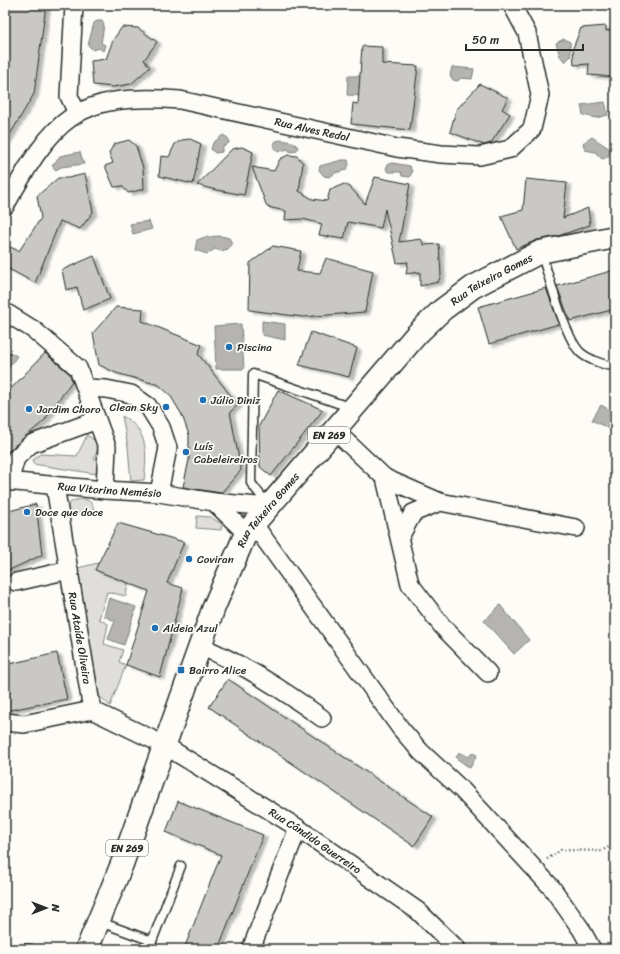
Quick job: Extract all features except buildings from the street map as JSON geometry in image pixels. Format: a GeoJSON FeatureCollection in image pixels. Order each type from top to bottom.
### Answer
{"type":"FeatureCollection","features":[{"type":"Feature","properties":{"kind":"main road","name":"Rua Teixeira Gomes"},"geometry":{"type":"LineString","coordinates":[[87,949],[122,864],[214,607],[249,528],[269,507],[333,429],[417,334],[442,310],[473,287],[540,252],[614,236]]}},
{"type":"Feature","properties":{"kind":"street"},"geometry":{"type":"LineString","coordinates":[[74,5],[69,96],[77,113]]}},
{"type":"Feature","properties":{"kind":"street","name":"Rua Alves Redol"},"geometry":{"type":"LineString","coordinates":[[5,206],[40,147],[60,126],[77,113],[97,104],[123,100],[147,98],[180,100],[397,148],[441,154],[480,156],[510,149],[532,129],[540,95],[527,33],[512,5]]}},
{"type":"Feature","properties":{"kind":"street"},"geometry":{"type":"LineString","coordinates":[[5,312],[34,330],[78,368],[87,388],[107,447],[105,490]]}},
{"type":"Feature","properties":{"kind":"street"},"geometry":{"type":"LineString","coordinates":[[87,388],[106,388],[131,394],[148,406],[162,427],[168,448],[159,493]]}},
{"type":"Feature","properties":{"kind":"street"},"geometry":{"type":"LineString","coordinates":[[7,482],[16,458],[31,444],[98,420]]}},
{"type":"Feature","properties":{"kind":"street"},"geometry":{"type":"LineString","coordinates":[[333,429],[384,478],[440,502],[576,528]]}},
{"type":"Feature","properties":{"kind":"street"},"geometry":{"type":"LineString","coordinates":[[384,478],[400,537],[410,584],[442,626],[488,674]]}},
{"type":"Feature","properties":{"kind":"street","name":"Rua Vitorino Nemésio"},"geometry":{"type":"LineString","coordinates":[[7,482],[159,493],[214,502],[269,507]]}},
{"type":"Feature","properties":{"kind":"street","name":"Rua Ataíde Oliveira"},"geometry":{"type":"LineString","coordinates":[[54,486],[92,710]]}},
{"type":"Feature","properties":{"kind":"street"},"geometry":{"type":"LineString","coordinates":[[214,502],[249,528],[401,729],[421,752],[462,790],[552,888],[581,930],[592,949]]}},
{"type":"Feature","properties":{"kind":"street"},"geometry":{"type":"LineString","coordinates":[[400,537],[413,513],[440,502]]}},
{"type":"Feature","properties":{"kind":"street"},"geometry":{"type":"LineString","coordinates":[[16,582],[69,570]]}},
{"type":"Feature","properties":{"kind":"street"},"geometry":{"type":"LineString","coordinates":[[200,646],[263,677],[322,718]]}},
{"type":"Feature","properties":{"kind":"street"},"geometry":{"type":"LineString","coordinates":[[5,722],[24,724],[92,710],[164,745]]}},
{"type":"Feature","properties":{"kind":"street","name":"Rua Cândido Guerreiro"},"geometry":{"type":"LineString","coordinates":[[164,745],[298,828],[418,911],[457,949]]}},
{"type":"Feature","properties":{"kind":"street"},"geometry":{"type":"LineString","coordinates":[[251,949],[298,828]]}},
{"type":"Feature","properties":{"kind":"lane"},"geometry":{"type":"LineString","coordinates":[[540,252],[570,338],[581,353],[596,361],[615,366]]}},
{"type":"Feature","properties":{"kind":"lane"},"geometry":{"type":"LineString","coordinates":[[269,507],[251,483],[253,374],[352,408]]}},
{"type":"Feature","properties":{"kind":"lane"},"geometry":{"type":"LineString","coordinates":[[99,921],[151,945],[181,866]]}},
{"type":"Feature","properties":{"kind":"lane"},"geometry":{"type":"LineString","coordinates":[[24,949],[31,949]]}},
{"type":"Feature","properties":{"kind":"path"},"geometry":{"type":"LineString","coordinates":[[533,868],[561,850],[600,851],[615,844]]}},
{"type":"Feature","properties":{"kind":"shaded area"},"geometry":{"type":"Polygon","coordinates":[[[97,21],[102,21],[104,25],[101,43],[105,45],[103,51],[99,48],[93,50],[88,45],[94,23],[97,21]]]}},
{"type":"Feature","properties":{"kind":"shaded area"},"geometry":{"type":"Polygon","coordinates":[[[564,39],[570,42],[571,56],[565,62],[560,56],[556,43],[564,39]]]}},
{"type":"Feature","properties":{"kind":"shaded area"},"geometry":{"type":"Polygon","coordinates":[[[452,67],[474,69],[472,79],[461,78],[458,81],[453,80],[450,75],[452,67]]]}},
{"type":"Feature","properties":{"kind":"shaded area"},"geometry":{"type":"Polygon","coordinates":[[[348,76],[361,76],[359,88],[369,90],[369,96],[347,95],[348,76]]]}},
{"type":"Feature","properties":{"kind":"shaded area"},"geometry":{"type":"Polygon","coordinates":[[[605,102],[608,115],[596,118],[583,115],[581,105],[605,102]]]}},
{"type":"Feature","properties":{"kind":"shaded area"},"geometry":{"type":"Polygon","coordinates":[[[223,135],[228,138],[229,143],[222,147],[222,152],[215,153],[211,149],[213,143],[223,135]]]}},
{"type":"Feature","properties":{"kind":"shaded area"},"geometry":{"type":"Polygon","coordinates":[[[592,137],[610,149],[608,157],[602,159],[595,152],[585,150],[583,143],[592,137]]]}},
{"type":"Feature","properties":{"kind":"shaded area"},"geometry":{"type":"Polygon","coordinates":[[[280,140],[293,142],[298,147],[296,151],[291,152],[287,149],[278,152],[274,148],[274,142],[280,140]]]}},
{"type":"Feature","properties":{"kind":"shaded area"},"geometry":{"type":"Polygon","coordinates":[[[80,152],[84,164],[61,167],[56,170],[52,166],[60,156],[80,152]]]}},
{"type":"Feature","properties":{"kind":"shaded area"},"geometry":{"type":"Polygon","coordinates":[[[342,160],[348,160],[349,165],[346,170],[335,173],[330,177],[324,176],[319,170],[320,166],[342,160]]]}},
{"type":"Feature","properties":{"kind":"shaded area"},"geometry":{"type":"Polygon","coordinates":[[[392,163],[410,166],[412,172],[410,177],[402,176],[401,172],[388,172],[386,169],[388,164],[392,163]]]}},
{"type":"Feature","properties":{"kind":"shaded area"},"geometry":{"type":"Polygon","coordinates":[[[149,221],[152,229],[133,234],[130,224],[149,221]]]}},
{"type":"Feature","properties":{"kind":"shaded area"},"geometry":{"type":"Polygon","coordinates":[[[221,236],[229,238],[232,243],[228,249],[221,251],[215,249],[207,254],[195,250],[197,240],[205,237],[221,236]]]}},
{"type":"Feature","properties":{"kind":"shaded area"},"geometry":{"type":"Polygon","coordinates":[[[262,321],[285,324],[285,340],[262,335],[262,321]]]}},
{"type":"Feature","properties":{"kind":"shaded area","name":"Piscina"},"geometry":{"type":"Polygon","coordinates":[[[241,324],[244,369],[216,369],[214,326],[241,324]]]}},
{"type":"Feature","properties":{"kind":"shaded area"},"geometry":{"type":"Polygon","coordinates":[[[5,350],[17,356],[5,373],[5,350]]]}},
{"type":"Feature","properties":{"kind":"shaded area"},"geometry":{"type":"Polygon","coordinates":[[[601,405],[615,413],[615,432],[592,420],[601,405]]]}},
{"type":"Feature","properties":{"kind":"shaded area"},"geometry":{"type":"Polygon","coordinates":[[[122,416],[137,428],[142,436],[146,461],[144,480],[131,481],[128,447],[122,416]]]}},
{"type":"Feature","properties":{"kind":"shaded area"},"geometry":{"type":"Polygon","coordinates":[[[87,435],[100,444],[94,458],[103,465],[97,474],[33,464],[33,460],[40,454],[77,456],[87,435]]]}},
{"type":"Feature","properties":{"kind":"shaded area"},"geometry":{"type":"Polygon","coordinates":[[[82,499],[90,502],[93,505],[94,510],[72,514],[67,512],[67,506],[71,502],[82,499]]]}},
{"type":"Feature","properties":{"kind":"shaded area"},"geometry":{"type":"Polygon","coordinates":[[[197,516],[210,517],[222,524],[221,530],[196,528],[197,516]]]}},
{"type":"Feature","properties":{"kind":"shaded area"},"geometry":{"type":"Polygon","coordinates":[[[98,563],[96,570],[128,583],[126,596],[107,592],[99,619],[108,624],[104,644],[123,650],[119,662],[126,665],[110,706],[98,695],[78,568],[98,563]]]}},
{"type":"Feature","properties":{"kind":"shaded area"},"geometry":{"type":"Polygon","coordinates":[[[109,598],[136,607],[124,645],[108,639],[115,621],[104,616],[109,598]]]}},
{"type":"Feature","properties":{"kind":"shaded area"},"geometry":{"type":"Polygon","coordinates":[[[500,605],[529,640],[514,654],[484,621],[500,605]]]}},
{"type":"Feature","properties":{"kind":"shaded area"},"geometry":{"type":"Polygon","coordinates":[[[459,752],[469,757],[472,753],[477,755],[470,768],[456,758],[459,752]]]}},
{"type":"Feature","properties":{"kind":"place","name":"Piscina"},"geometry":{"type":"Point","coordinates":[229,347]}},
{"type":"Feature","properties":{"kind":"place","name":"Júlio Diniz"},"geometry":{"type":"Point","coordinates":[203,400]}},
{"type":"Feature","properties":{"kind":"place","name":"Clean Sky"},"geometry":{"type":"Point","coordinates":[166,407]}},
{"type":"Feature","properties":{"kind":"place","name":"Jardim Choro"},"geometry":{"type":"Point","coordinates":[29,409]}},
{"type":"Feature","properties":{"kind":"place","name":"Luís Cabeleireiros"},"geometry":{"type":"Point","coordinates":[186,452]}},
{"type":"Feature","properties":{"kind":"place","name":"Doce que doce"},"geometry":{"type":"Point","coordinates":[27,512]}},
{"type":"Feature","properties":{"kind":"place","name":"Coviran"},"geometry":{"type":"Point","coordinates":[189,559]}},
{"type":"Feature","properties":{"kind":"place","name":"Aldeia Azul"},"geometry":{"type":"Point","coordinates":[155,628]}},
{"type":"Feature","properties":{"kind":"place","name":"Bairro Alice"},"geometry":{"type":"Point","coordinates":[181,670]}}]}
